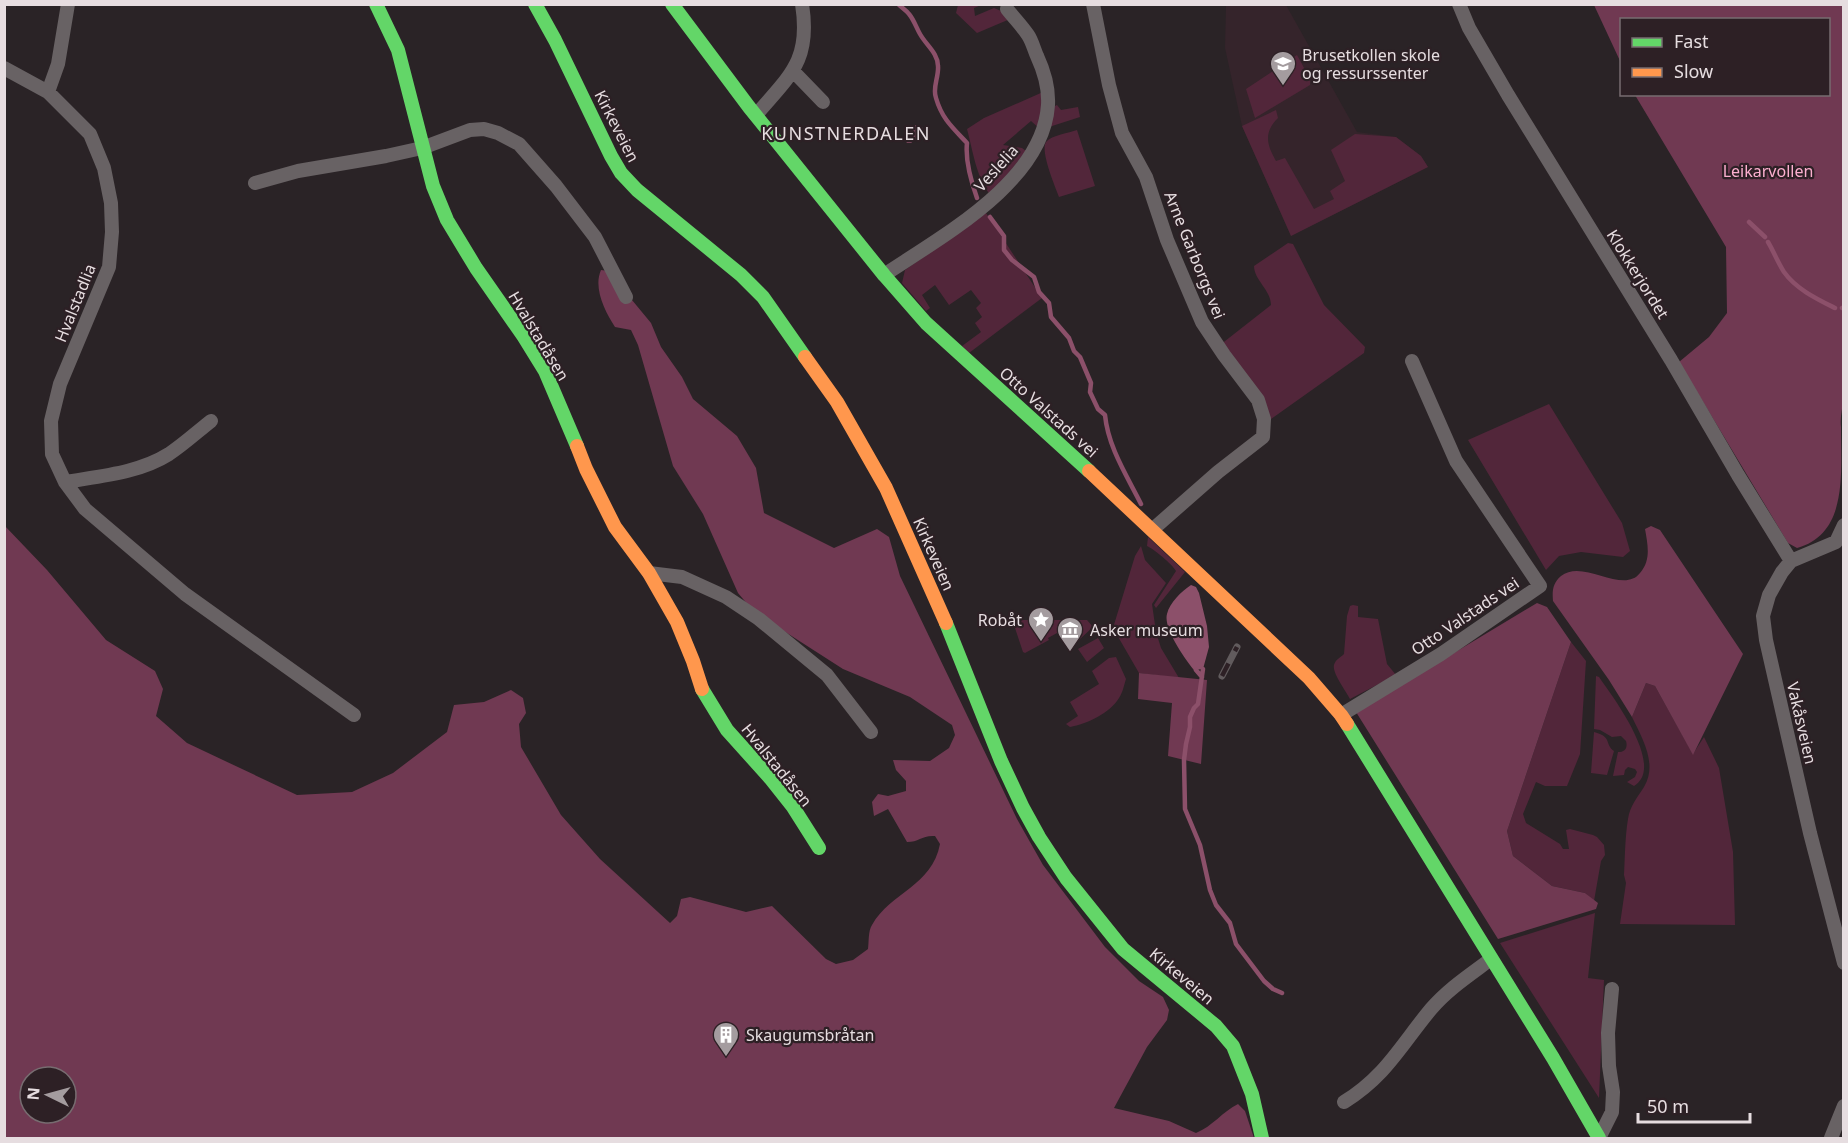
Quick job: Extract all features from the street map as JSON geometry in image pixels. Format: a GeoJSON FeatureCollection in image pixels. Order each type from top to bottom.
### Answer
{"type":"FeatureCollection","features":[{"type":"Feature","properties":{"kind":"street"},"geometry":{"type":"LineString","coordinates":[[48,92],[58,64],[68,4]]}},
{"type":"Feature","properties":{"kind":"street","name":"Hvalstadåsen"},"geometry":{"type":"LineString","coordinates":[[376,4],[398,50],[422,148],[433,186],[447,220],[545,371],[602,503],[615,527],[649,573],[677,622],[702,690],[727,730],[782,793],[819,848]]}},
{"type":"Feature","properties":{"kind":"street","name":"Kirkeveien"},"geometry":{"type":"LineString","coordinates":[[536,4],[621,173],[637,190],[741,275],[763,297],[846,416],[879,473],[899,515],[956,644],[1001,761],[1039,837],[1066,878],[1123,949],[1200,1012],[1233,1046],[1252,1094],[1262,1138]]}},
{"type":"Feature","properties":{"kind":"street","name":"Otto Valstads vei"},"geometry":{"type":"LineString","coordinates":[[672,4],[756,115],[884,275],[926,323],[1088,470],[1310,678],[1341,715],[1553,1058],[1599,1138]]}},
{"type":"Feature","properties":{"kind":"street"},"geometry":{"type":"LineString","coordinates":[[756,115],[793,71],[802,51],[805,25],[802,4]]}},
{"type":"Feature","properties":{"kind":"street","name":"Arne Garborgs vei"},"geometry":{"type":"LineString","coordinates":[[1093,4],[1109,85],[1122,132],[1146,177],[1167,240],[1202,322],[1258,400],[1264,419],[1263,437],[1218,472],[1152,530]]}},
{"type":"Feature","properties":{"kind":"street","name":"Klokkerjordet"},"geometry":{"type":"LineString","coordinates":[[1459,4],[1469,28],[1508,95],[1791,561]]}},
{"type":"Feature","properties":{"kind":"street","name":"Veslelia"},"geometry":{"type":"LineString","coordinates":[[884,275],[978,211],[1004,188],[1027,161],[1042,134],[1048,104],[1044,74],[1028,34],[1007,9]]}},
{"type":"Feature","properties":{"kind":"street","name":"Hvalstadlia"},"geometry":{"type":"LineString","coordinates":[[4,68],[48,92],[90,134],[104,168],[111,202],[112,232],[109,267],[60,384],[51,421],[52,454],[65,482],[85,509],[185,594],[354,715]]}},
{"type":"Feature","properties":{"kind":"street"},"geometry":{"type":"LineString","coordinates":[[793,71],[823,102]]}},
{"type":"Feature","properties":{"kind":"street"},"geometry":{"type":"LineString","coordinates":[[255,183],[298,171],[422,148],[461,133],[484,129],[498,133],[519,144],[556,186],[595,237],[626,297]]}},
{"type":"Feature","properties":{"kind":"street","name":"Otto Valstads vei"},"geometry":{"type":"LineString","coordinates":[[1341,715],[1441,654],[1540,586],[1456,461],[1412,361]]}},
{"type":"Feature","properties":{"kind":"street"},"geometry":{"type":"LineString","coordinates":[[65,482],[128,471],[151,463],[169,454],[211,421]]}},
{"type":"Feature","properties":{"kind":"street"},"geometry":{"type":"LineString","coordinates":[[1791,561],[1840,544],[1844,525]]}},
{"type":"Feature","properties":{"kind":"street","name":"Vakåsveien"},"geometry":{"type":"LineString","coordinates":[[1791,561],[1769,595],[1763,616],[1764,630],[1810,833],[1844,963]]}},
{"type":"Feature","properties":{"kind":"street"},"geometry":{"type":"LineString","coordinates":[[649,573],[682,576],[726,597],[759,619],[827,675],[871,732]]}},
{"type":"Feature","properties":{"kind":"street"},"geometry":{"type":"LineString","coordinates":[[1344,1102],[1364,1089],[1380,1074],[1433,1007],[1451,989],[1491,959]]}},
{"type":"Feature","properties":{"kind":"street","name":"Otto Valstads vei"},"geometry":{"type":"LineString","coordinates":[[1599,1138],[1612,1112],[1613,1092],[1608,1033],[1612,989]]}},
{"type":"Feature","properties":{"kind":"street"},"geometry":{"type":"LineString","coordinates":[[1836,1137],[1844,1106]]}},
{"type":"Feature","properties":{"kind":"shaded area"},"geometry":{"type":"Polygon","coordinates":[[[958,5],[981,5],[974,8],[975,16],[994,8],[1010,19],[977,33],[956,13],[958,5]]]}},
{"type":"Feature","properties":{"kind":"shaded area","name":"Brusetkollen skole og ressurssenter"},"geometry":{"type":"Polygon","coordinates":[[[1226,5],[1286,5],[1357,132],[1396,137],[1421,156],[1428,167],[1291,236],[1242,126],[1225,48],[1226,5]]]}},
{"type":"Feature","properties":{"kind":"shaded area"},"geometry":{"type":"Polygon","coordinates":[[[1297,55],[1310,79],[1310,85],[1255,118],[1246,89],[1297,55]]]}},
{"type":"Feature","properties":{"kind":"shaded area"},"geometry":{"type":"Polygon","coordinates":[[[1043,92],[1040,129],[1031,121],[1003,145],[1022,148],[1026,151],[991,196],[978,172],[967,129],[984,118],[1043,92]]]}},
{"type":"Feature","properties":{"kind":"shaded area"},"geometry":{"type":"Polygon","coordinates":[[[1057,105],[1061,110],[1078,107],[1080,117],[1049,127],[1051,108],[1057,105]]]}},
{"type":"Feature","properties":{"kind":"shaded area"},"geometry":{"type":"Polygon","coordinates":[[[1276,110],[1278,118],[1268,134],[1270,150],[1276,161],[1285,158],[1314,209],[1334,199],[1330,191],[1345,181],[1331,150],[1355,134],[1396,137],[1421,156],[1428,167],[1291,236],[1242,126],[1276,110]]]}},
{"type":"Feature","properties":{"kind":"shaded area"},"geometry":{"type":"Polygon","coordinates":[[[916,125],[923,128],[923,134],[911,143],[907,143],[904,134],[916,125]]]}},
{"type":"Feature","properties":{"kind":"shaded area"},"geometry":{"type":"Polygon","coordinates":[[[1077,130],[1095,186],[1059,197],[1045,153],[1046,142],[1061,134],[1077,130]]]}},
{"type":"Feature","properties":{"kind":"shaded area"},"geometry":{"type":"Polygon","coordinates":[[[986,213],[1042,298],[969,353],[962,346],[981,332],[975,323],[982,317],[976,308],[981,303],[971,290],[949,305],[935,285],[922,295],[930,308],[926,311],[902,283],[905,270],[986,213]]]}},
{"type":"Feature","properties":{"kind":"shaded area"},"geometry":{"type":"Polygon","coordinates":[[[1288,243],[1293,244],[1324,305],[1365,347],[1364,353],[1267,422],[1220,345],[1271,305],[1254,266],[1288,243]]]}},
{"type":"Feature","properties":{"kind":"shaded area"},"geometry":{"type":"Polygon","coordinates":[[[1549,404],[1622,523],[1630,551],[1623,557],[1581,552],[1559,556],[1546,570],[1468,440],[1549,404]]]}},
{"type":"Feature","properties":{"kind":"shaded area"},"geometry":{"type":"Polygon","coordinates":[[[1148,537],[1185,572],[1156,608],[1154,605],[1176,571],[1163,557],[1147,546],[1148,537]]]}},
{"type":"Feature","properties":{"kind":"shaded area"},"geometry":{"type":"Polygon","coordinates":[[[1141,546],[1145,560],[1166,583],[1152,604],[1161,648],[1179,678],[1139,673],[1113,628],[1135,556],[1141,546]]]}},
{"type":"Feature","properties":{"kind":"shaded area"},"geometry":{"type":"Polygon","coordinates":[[[1191,585],[1196,587],[1199,593],[1207,626],[1209,647],[1203,669],[1194,670],[1176,643],[1167,620],[1168,610],[1173,601],[1191,585]]]}},
{"type":"Feature","properties":{"kind":"shaded area"},"geometry":{"type":"Polygon","coordinates":[[[1350,606],[1358,606],[1358,617],[1378,619],[1387,664],[1396,675],[1350,699],[1337,677],[1334,665],[1344,654],[1347,616],[1350,606]]]}},
{"type":"Feature","properties":{"kind":"shaded area"},"geometry":{"type":"Polygon","coordinates":[[[1022,620],[1087,620],[1093,627],[1074,642],[1066,628],[1025,653],[1014,625],[1022,620]]]}},
{"type":"Feature","properties":{"kind":"shaded area"},"geometry":{"type":"Polygon","coordinates":[[[1098,638],[1104,648],[1087,662],[1078,649],[1098,638]]]}},
{"type":"Feature","properties":{"kind":"shaded area"},"geometry":{"type":"Polygon","coordinates":[[[1571,642],[1586,661],[1580,754],[1567,786],[1545,786],[1536,782],[1523,814],[1526,823],[1560,844],[1563,849],[1569,849],[1566,830],[1570,829],[1593,835],[1604,845],[1605,855],[1601,861],[1594,901],[1585,893],[1552,886],[1513,856],[1507,831],[1571,642]]]}},
{"type":"Feature","properties":{"kind":"shaded area"},"geometry":{"type":"Polygon","coordinates":[[[1116,657],[1126,679],[1119,698],[1098,717],[1070,727],[1066,724],[1078,716],[1070,702],[1099,684],[1092,671],[1109,658],[1116,657]]]}},
{"type":"Feature","properties":{"kind":"shaded area"},"geometry":{"type":"Polygon","coordinates":[[[1596,676],[1599,677],[1625,715],[1641,748],[1644,764],[1642,777],[1634,786],[1627,782],[1635,777],[1637,772],[1635,769],[1628,767],[1624,775],[1613,776],[1618,752],[1625,749],[1626,741],[1621,736],[1612,737],[1594,729],[1596,676]]]}},
{"type":"Feature","properties":{"kind":"shaded area"},"geometry":{"type":"Polygon","coordinates":[[[1646,683],[1655,686],[1693,754],[1704,737],[1719,768],[1733,852],[1735,925],[1620,924],[1626,883],[1624,875],[1628,819],[1632,806],[1648,778],[1649,769],[1647,751],[1632,717],[1646,683]]]}},
{"type":"Feature","properties":{"kind":"shaded area"},"geometry":{"type":"Polygon","coordinates":[[[1594,732],[1604,736],[1614,751],[1607,775],[1591,773],[1594,732]]]}},
{"type":"Feature","properties":{"kind":"shaded area"},"geometry":{"type":"Polygon","coordinates":[[[1595,913],[1588,978],[1604,980],[1599,1098],[1500,943],[1595,913]]]}},
{"type":"Feature","properties":{"kind":"green space","name":"Leikarvollen"},"geometry":{"type":"Polygon","coordinates":[[[1594,5],[1843,5],[1844,399],[1841,420],[1841,482],[1833,516],[1825,530],[1814,541],[1797,548],[1788,543],[1679,362],[1709,337],[1727,313],[1726,247],[1636,96],[1830,96],[1830,18],[1620,18],[1620,61],[1594,5]]]}},
{"type":"Feature","properties":{"kind":"green space"},"geometry":{"type":"Polygon","coordinates":[[[601,270],[608,271],[651,323],[661,347],[682,377],[693,399],[737,436],[756,468],[764,513],[834,548],[877,529],[889,537],[900,576],[1017,819],[1043,865],[1105,947],[1139,981],[1163,997],[1169,1010],[1167,1020],[1147,1047],[1114,1108],[1169,1121],[1196,1133],[1238,1104],[1245,1111],[1254,1138],[5,1138],[4,525],[47,570],[106,640],[155,671],[163,689],[156,716],[187,743],[297,795],[352,792],[393,773],[447,732],[454,705],[484,702],[511,690],[523,698],[526,713],[519,724],[521,747],[561,815],[600,859],[670,923],[677,916],[681,899],[690,897],[746,912],[772,906],[826,959],[836,964],[853,960],[868,949],[871,927],[880,914],[929,870],[940,844],[935,836],[907,842],[888,809],[874,816],[872,802],[878,794],[888,796],[906,791],[906,781],[896,770],[893,760],[930,761],[949,748],[955,735],[952,725],[910,697],[843,669],[754,612],[738,593],[703,514],[673,466],[638,345],[631,330],[615,327],[611,321],[601,300],[598,284],[601,270]]]}},
{"type":"Feature","properties":{"kind":"green space"},"geometry":{"type":"Polygon","coordinates":[[[1651,526],[1660,530],[1743,654],[1693,755],[1655,686],[1646,683],[1632,717],[1609,680],[1553,601],[1556,581],[1570,572],[1580,571],[1613,579],[1633,579],[1646,563],[1648,547],[1645,529],[1651,526]]]}},
{"type":"Feature","properties":{"kind":"green space"},"geometry":{"type":"Polygon","coordinates":[[[1537,603],[1547,607],[1571,642],[1507,831],[1513,856],[1552,886],[1585,893],[1598,903],[1596,909],[1498,939],[1356,712],[1537,603]]]}},
{"type":"Feature","properties":{"kind":"green space"},"geometry":{"type":"Polygon","coordinates":[[[1139,673],[1207,680],[1201,764],[1168,756],[1172,703],[1138,699],[1139,673]]]}},
{"type":"Feature","properties":{"kind":"waterway"},"geometry":{"type":"LineString","coordinates":[[898,4],[911,16],[936,57],[938,70],[935,90],[938,105],[945,118],[967,143],[968,164],[977,198]]}},
{"type":"Feature","properties":{"kind":"waterway"},"geometry":{"type":"LineString","coordinates":[[990,217],[1004,236],[1004,250],[1012,260],[1034,277],[1039,292],[1049,303],[1051,317],[1069,338],[1074,351],[1080,357],[1091,383],[1090,392],[1098,409],[1105,415],[1114,450],[1141,504]]}},
{"type":"Feature","properties":{"kind":"waterway"},"geometry":{"type":"LineString","coordinates":[[1749,222],[1765,237]]}},
{"type":"Feature","properties":{"kind":"waterway"},"geometry":{"type":"LineString","coordinates":[[1768,242],[1782,269],[1794,284],[1835,308]]}},
{"type":"Feature","properties":{"kind":"waterway"},"geometry":{"type":"LineString","coordinates":[[1203,669],[1198,704],[1190,717],[1186,744],[1185,809],[1200,845],[1210,890],[1216,905],[1230,923],[1236,944],[1264,981],[1282,993]]}},
{"type":"Feature","properties":{"kind":"waterway"},"geometry":{"type":"LineString","coordinates":[[1196,670],[1202,677]]}},
{"type":"Feature","properties":{"kind":"railway"},"geometry":{"type":"LineString","coordinates":[[1222,676],[1237,647]]}},
{"type":"Feature","properties":{"kind":"traffic: fast"},"geometry":{"type":"LineString","coordinates":[[376,4],[398,50],[433,186],[447,220],[476,268],[545,371],[577,446]]}},
{"type":"Feature","properties":{"kind":"traffic: fast"},"geometry":{"type":"LineString","coordinates":[[535,4],[621,173],[637,190],[741,275],[763,297],[805,357]]}},
{"type":"Feature","properties":{"kind":"traffic: fast"},"geometry":{"type":"LineString","coordinates":[[672,4],[749,107],[884,275],[926,323],[1089,471]]}},
{"type":"Feature","properties":{"kind":"traffic: fast"},"geometry":{"type":"LineString","coordinates":[[946,623],[1001,761],[1039,837],[1066,878],[1123,949],[1216,1026],[1233,1046],[1252,1094],[1262,1138]]}},
{"type":"Feature","properties":{"kind":"traffic: fast"},"geometry":{"type":"LineString","coordinates":[[702,689],[727,730],[793,807],[819,848]]}},
{"type":"Feature","properties":{"kind":"traffic: fast"},"geometry":{"type":"LineString","coordinates":[[1347,724],[1553,1058],[1599,1138]]}},
{"type":"Feature","properties":{"kind":"traffic: slow"},"geometry":{"type":"LineString","coordinates":[[805,357],[837,402],[886,488],[946,623]]}},
{"type":"Feature","properties":{"kind":"traffic: slow"},"geometry":{"type":"LineString","coordinates":[[577,446],[615,527],[649,573],[677,622],[702,689]]}},
{"type":"Feature","properties":{"kind":"traffic: slow"},"geometry":{"type":"LineString","coordinates":[[1089,471],[1309,678],[1347,724]]}},
{"type":"Feature","properties":{"kind":"place","name":"Brusetkollen skole og ressurssenter"},"geometry":{"type":"Point","coordinates":[1283,87]}},
{"type":"Feature","properties":{"kind":"place","name":"Robåt"},"geometry":{"type":"Point","coordinates":[1041,643]}},
{"type":"Feature","properties":{"kind":"place","name":"Asker museum"},"geometry":{"type":"Point","coordinates":[1070,653]}},
{"type":"Feature","properties":{"kind":"place","name":"Skaugumsbråtan"},"geometry":{"type":"Point","coordinates":[726,1058]}},
{"type":"Feature","properties":{"kind":"district","name":"KUNSTNERDALEN"},"geometry":{"type":"Point","coordinates":[846,133]}}]}
